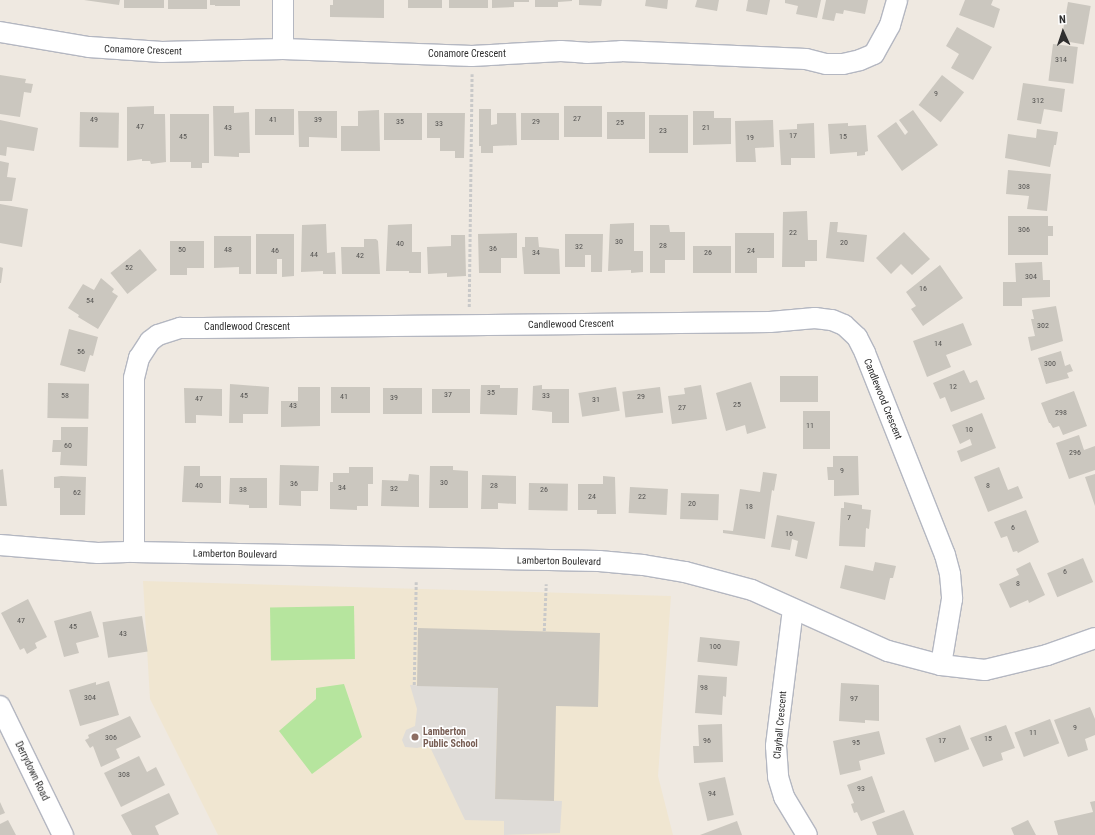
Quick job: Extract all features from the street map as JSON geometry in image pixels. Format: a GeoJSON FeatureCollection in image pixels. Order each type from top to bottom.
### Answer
{"type":"FeatureCollection","features":[{"type":"Feature","properties":{"kind":"street"},"geometry":{"type":"LineString","coordinates":[[283,0],[283,49]]}},
{"type":"Feature","properties":{"kind":"street","name":"Conamore Crescent"},"geometry":{"type":"LineString","coordinates":[[0,32],[96,48],[162,52],[283,49],[472,56],[561,51],[587,53],[620,52],[806,59],[826,64],[843,64],[860,60],[874,54],[890,26],[897,0]]}},
{"type":"Feature","properties":{"kind":"street","name":"Candlewood Crescent"},"geometry":{"type":"LineString","coordinates":[[134,552],[134,378],[139,358],[150,341],[158,335],[180,328],[770,322],[815,318],[832,320],[844,325],[857,337],[865,353],[938,537],[948,568],[952,599],[941,665]]}},
{"type":"Feature","properties":{"kind":"street","name":"Lamberton Boulevard"},"geometry":{"type":"LineString","coordinates":[[0,546],[98,553],[134,552],[598,561],[643,565],[685,572],[752,590],[888,651],[941,665],[985,670],[1047,655],[1095,638]]}},
{"type":"Feature","properties":{"kind":"street","name":"Clayhall Crescent"},"geometry":{"type":"LineString","coordinates":[[793,609],[776,746],[778,777],[784,797],[807,835]]}},
{"type":"Feature","properties":{"kind":"street","name":"Derrydown Road"},"geometry":{"type":"LineString","coordinates":[[0,706],[5,731],[63,835]]}},
{"type":"Feature","properties":{"kind":"path"},"geometry":{"type":"LineString","coordinates":[[469,326],[472,56]]}},
{"type":"Feature","properties":{"kind":"path"},"geometry":{"type":"LineString","coordinates":[[414,686],[416,582]]}},
{"type":"Feature","properties":{"kind":"path"},"geometry":{"type":"LineString","coordinates":[[544,631],[546,584]]}},
{"type":"Feature","properties":{"kind":"shaded area","name":"Lamberton Public School"},"geometry":{"type":"Polygon","coordinates":[[[143,581],[671,596],[658,776],[673,835],[218,835],[150,699],[143,581]]]}},
{"type":"Feature","properties":{"kind":"shaded area"},"geometry":{"type":"Polygon","coordinates":[[[410,685],[498,688],[495,799],[562,801],[560,833],[504,835],[504,821],[465,820],[429,745],[417,748],[405,747],[402,740],[406,730],[415,726],[417,709],[410,685]]]}},
{"type":"Feature","properties":{"kind":"green space"},"geometry":{"type":"Polygon","coordinates":[[[354,606],[355,659],[271,660],[270,607],[354,606]]]}},
{"type":"Feature","properties":{"kind":"green space"},"geometry":{"type":"Polygon","coordinates":[[[344,684],[362,737],[312,774],[279,731],[316,699],[316,688],[344,684]]]}},
{"type":"Feature","properties":{"kind":"building"},"geometry":{"type":"Polygon","coordinates":[[[84,0],[120,0],[119,5],[84,0]]]}},
{"type":"Feature","properties":{"kind":"building"},"geometry":{"type":"Polygon","coordinates":[[[124,0],[164,0],[164,8],[124,8],[124,0]]]}},
{"type":"Feature","properties":{"kind":"building"},"geometry":{"type":"Polygon","coordinates":[[[168,0],[207,0],[207,9],[168,9],[168,0]]]}},
{"type":"Feature","properties":{"kind":"building"},"geometry":{"type":"Polygon","coordinates":[[[210,0],[240,0],[240,6],[210,5],[210,0]]]}},
{"type":"Feature","properties":{"kind":"building"},"geometry":{"type":"Polygon","coordinates":[[[333,0],[384,0],[384,18],[330,17],[330,5],[333,5],[333,0]]]}},
{"type":"Feature","properties":{"kind":"building"},"geometry":{"type":"Polygon","coordinates":[[[408,0],[442,0],[442,8],[408,8],[408,0]]]}},
{"type":"Feature","properties":{"kind":"building"},"geometry":{"type":"Polygon","coordinates":[[[449,0],[488,0],[488,8],[449,8],[449,0]]]}},
{"type":"Feature","properties":{"kind":"building"},"geometry":{"type":"Polygon","coordinates":[[[492,0],[529,0],[529,2],[514,2],[514,7],[492,8],[492,0]]]}},
{"type":"Feature","properties":{"kind":"building"},"geometry":{"type":"Polygon","coordinates":[[[535,0],[572,1],[558,2],[558,7],[535,7],[535,0]]]}},
{"type":"Feature","properties":{"kind":"building"},"geometry":{"type":"Polygon","coordinates":[[[579,0],[602,0],[601,6],[579,5],[579,0]]]}},
{"type":"Feature","properties":{"kind":"building"},"geometry":{"type":"Polygon","coordinates":[[[646,0],[668,0],[667,9],[645,6],[646,0]]]}},
{"type":"Feature","properties":{"kind":"building"},"geometry":{"type":"Polygon","coordinates":[[[697,0],[719,0],[717,11],[695,7],[697,0]]]}},
{"type":"Feature","properties":{"kind":"building"},"geometry":{"type":"Polygon","coordinates":[[[748,0],[770,0],[767,15],[746,11],[748,0]]]}},
{"type":"Feature","properties":{"kind":"building"},"geometry":{"type":"Polygon","coordinates":[[[785,0],[821,0],[817,18],[796,14],[798,6],[785,3],[785,0]]]}},
{"type":"Feature","properties":{"kind":"building"},"geometry":{"type":"Polygon","coordinates":[[[826,0],[868,0],[865,14],[844,10],[843,14],[836,13],[834,21],[822,19],[826,0]]]}},
{"type":"Feature","properties":{"kind":"building"},"geometry":{"type":"Polygon","coordinates":[[[965,0],[993,0],[991,5],[1000,9],[994,28],[959,15],[965,0]]]}},
{"type":"Feature","properties":{"kind":"building"},"geometry":{"type":"Polygon","coordinates":[[[1068,2],[1091,6],[1084,44],[1061,40],[1068,2]]]}},
{"type":"Feature","properties":{"kind":"building"},"geometry":{"type":"Polygon","coordinates":[[[957,27],[992,47],[973,80],[951,68],[959,54],[946,46],[957,27]]]}},
{"type":"Feature","properties":{"kind":"building"},"geometry":{"type":"Polygon","coordinates":[[[1053,44],[1078,47],[1073,84],[1048,81],[1053,44]]]}},
{"type":"Feature","properties":{"kind":"building"},"geometry":{"type":"Polygon","coordinates":[[[0,75],[26,79],[25,83],[33,84],[31,93],[24,92],[20,117],[0,114],[0,75]]]}},
{"type":"Feature","properties":{"kind":"building"},"geometry":{"type":"Polygon","coordinates":[[[942,75],[964,92],[941,122],[919,105],[942,75]]]}},
{"type":"Feature","properties":{"kind":"building"},"geometry":{"type":"Polygon","coordinates":[[[1023,83],[1065,89],[1062,112],[1044,109],[1041,124],[1017,120],[1023,83]]]}},
{"type":"Feature","properties":{"kind":"building"},"geometry":{"type":"Polygon","coordinates":[[[154,106],[154,114],[165,114],[166,162],[151,164],[150,161],[142,161],[142,159],[127,161],[127,107],[154,106]]]}},
{"type":"Feature","properties":{"kind":"building"},"geometry":{"type":"Polygon","coordinates":[[[213,106],[234,106],[234,113],[249,112],[250,153],[239,153],[239,157],[214,156],[213,106]]]}},
{"type":"Feature","properties":{"kind":"building"},"geometry":{"type":"Polygon","coordinates":[[[564,106],[602,106],[602,137],[564,137],[564,106]]]}},
{"type":"Feature","properties":{"kind":"building"},"geometry":{"type":"Polygon","coordinates":[[[255,109],[294,109],[294,135],[255,135],[255,109]]]}},
{"type":"Feature","properties":{"kind":"building"},"geometry":{"type":"Polygon","coordinates":[[[479,109],[491,109],[491,125],[497,124],[497,113],[516,113],[517,145],[493,146],[493,153],[481,153],[481,146],[479,146],[479,109]]]}},
{"type":"Feature","properties":{"kind":"building"},"geometry":{"type":"Polygon","coordinates":[[[379,110],[380,151],[341,151],[341,126],[358,126],[358,111],[379,110]]]}},
{"type":"Feature","properties":{"kind":"building"},"geometry":{"type":"Polygon","coordinates":[[[913,110],[938,145],[902,171],[877,136],[896,122],[905,135],[908,132],[899,120],[913,110]]]}},
{"type":"Feature","properties":{"kind":"building"},"geometry":{"type":"Polygon","coordinates":[[[298,111],[337,111],[337,138],[309,137],[309,147],[299,147],[298,111]]]}},
{"type":"Feature","properties":{"kind":"building"},"geometry":{"type":"Polygon","coordinates":[[[693,111],[714,111],[714,118],[731,118],[731,144],[693,145],[693,111]]]}},
{"type":"Feature","properties":{"kind":"building"},"geometry":{"type":"Polygon","coordinates":[[[80,112],[119,113],[118,148],[79,147],[80,112]]]}},
{"type":"Feature","properties":{"kind":"building"},"geometry":{"type":"Polygon","coordinates":[[[607,112],[645,112],[645,139],[607,139],[607,112]]]}},
{"type":"Feature","properties":{"kind":"building"},"geometry":{"type":"Polygon","coordinates":[[[384,113],[422,113],[422,140],[384,140],[384,113]]]}},
{"type":"Feature","properties":{"kind":"building"},"geometry":{"type":"Polygon","coordinates":[[[427,113],[465,113],[464,158],[455,158],[455,151],[440,151],[440,138],[427,138],[427,113]]]}},
{"type":"Feature","properties":{"kind":"building"},"geometry":{"type":"Polygon","coordinates":[[[521,113],[559,113],[559,140],[521,140],[521,113]]]}},
{"type":"Feature","properties":{"kind":"building"},"geometry":{"type":"Polygon","coordinates":[[[170,114],[209,114],[209,163],[202,163],[202,168],[191,168],[191,162],[170,162],[170,114]]]}},
{"type":"Feature","properties":{"kind":"building"},"geometry":{"type":"Polygon","coordinates":[[[649,115],[688,115],[688,153],[649,153],[649,115]]]}},
{"type":"Feature","properties":{"kind":"building"},"geometry":{"type":"Polygon","coordinates":[[[0,120],[38,128],[34,151],[7,147],[6,156],[0,155],[0,120]]]}},
{"type":"Feature","properties":{"kind":"building"},"geometry":{"type":"Polygon","coordinates":[[[773,120],[774,147],[755,148],[756,162],[736,162],[735,121],[773,120]]]}},
{"type":"Feature","properties":{"kind":"building"},"geometry":{"type":"Polygon","coordinates":[[[814,123],[815,158],[791,158],[791,165],[781,165],[779,130],[797,129],[797,124],[814,123]]]}},
{"type":"Feature","properties":{"kind":"building"},"geometry":{"type":"Polygon","coordinates":[[[848,123],[848,126],[866,125],[868,151],[865,152],[865,155],[857,156],[857,152],[830,154],[828,124],[848,123]]]}},
{"type":"Feature","properties":{"kind":"building"},"geometry":{"type":"Polygon","coordinates":[[[1037,129],[1058,132],[1050,167],[1005,158],[1008,134],[1036,138],[1037,129]]]}},
{"type":"Feature","properties":{"kind":"building"},"geometry":{"type":"Polygon","coordinates":[[[0,161],[9,163],[7,177],[16,178],[12,201],[0,201],[0,161]]]}},
{"type":"Feature","properties":{"kind":"building"},"geometry":{"type":"Polygon","coordinates":[[[1008,170],[1051,174],[1047,211],[1027,209],[1029,196],[1006,194],[1008,170]]]}},
{"type":"Feature","properties":{"kind":"building"},"geometry":{"type":"Polygon","coordinates":[[[0,204],[28,209],[22,247],[0,243],[0,204]]]}},
{"type":"Feature","properties":{"kind":"building"},"geometry":{"type":"Polygon","coordinates":[[[807,211],[808,240],[817,240],[817,261],[805,261],[805,267],[782,267],[783,212],[807,211]]]}},
{"type":"Feature","properties":{"kind":"building"},"geometry":{"type":"Polygon","coordinates":[[[1008,216],[1048,216],[1048,226],[1053,226],[1053,236],[1048,236],[1048,255],[1008,255],[1008,216]]]}},
{"type":"Feature","properties":{"kind":"building"},"geometry":{"type":"Polygon","coordinates":[[[830,222],[838,222],[837,232],[867,235],[864,262],[826,258],[830,222]]]}},
{"type":"Feature","properties":{"kind":"building"},"geometry":{"type":"Polygon","coordinates":[[[634,223],[634,251],[643,251],[643,272],[631,273],[631,270],[608,271],[610,224],[634,223]]]}},
{"type":"Feature","properties":{"kind":"building"},"geometry":{"type":"Polygon","coordinates":[[[326,224],[327,253],[335,252],[336,274],[323,274],[323,271],[301,272],[302,225],[326,224]]]}},
{"type":"Feature","properties":{"kind":"building"},"geometry":{"type":"Polygon","coordinates":[[[412,224],[412,252],[421,252],[421,273],[409,273],[409,271],[386,271],[388,225],[412,224]]]}},
{"type":"Feature","properties":{"kind":"building"},"geometry":{"type":"Polygon","coordinates":[[[650,225],[669,225],[670,232],[685,232],[685,260],[665,260],[665,273],[650,273],[650,225]]]}},
{"type":"Feature","properties":{"kind":"building"},"geometry":{"type":"Polygon","coordinates":[[[904,232],[930,259],[912,275],[901,264],[891,274],[876,258],[904,232]]]}},
{"type":"Feature","properties":{"kind":"building"},"geometry":{"type":"Polygon","coordinates":[[[517,233],[517,258],[501,258],[501,273],[479,273],[478,234],[517,233]]]}},
{"type":"Feature","properties":{"kind":"building"},"geometry":{"type":"Polygon","coordinates":[[[735,233],[774,233],[774,258],[757,258],[757,273],[735,273],[735,233]]]}},
{"type":"Feature","properties":{"kind":"building"},"geometry":{"type":"Polygon","coordinates":[[[256,234],[294,234],[294,276],[282,277],[282,259],[277,259],[277,274],[256,274],[256,234]]]}},
{"type":"Feature","properties":{"kind":"building"},"geometry":{"type":"Polygon","coordinates":[[[565,234],[603,234],[602,272],[591,272],[591,255],[585,255],[585,267],[565,267],[565,234]]]}},
{"type":"Feature","properties":{"kind":"building"},"geometry":{"type":"Polygon","coordinates":[[[451,235],[465,235],[466,276],[447,277],[447,273],[428,274],[427,247],[451,246],[451,235]]]}},
{"type":"Feature","properties":{"kind":"building"},"geometry":{"type":"Polygon","coordinates":[[[214,236],[251,236],[251,274],[239,274],[239,267],[214,268],[214,236]]]}},
{"type":"Feature","properties":{"kind":"building"},"geometry":{"type":"Polygon","coordinates":[[[525,237],[538,237],[539,247],[559,249],[560,274],[524,274],[522,247],[525,247],[525,237]]]}},
{"type":"Feature","properties":{"kind":"building"},"geometry":{"type":"Polygon","coordinates":[[[364,239],[376,239],[378,241],[380,274],[342,274],[341,247],[364,247],[364,239]]]}},
{"type":"Feature","properties":{"kind":"building"},"geometry":{"type":"Polygon","coordinates":[[[170,241],[204,241],[204,268],[187,268],[187,275],[170,275],[170,241]]]}},
{"type":"Feature","properties":{"kind":"building"},"geometry":{"type":"Polygon","coordinates":[[[693,246],[731,246],[731,273],[693,273],[693,246]]]}},
{"type":"Feature","properties":{"kind":"building"},"geometry":{"type":"Polygon","coordinates":[[[140,249],[157,270],[127,294],[110,273],[140,249]]]}},
{"type":"Feature","properties":{"kind":"building"},"geometry":{"type":"Polygon","coordinates":[[[1042,262],[1043,280],[1050,280],[1050,297],[1022,298],[1022,306],[1003,306],[1003,282],[1016,282],[1015,263],[1042,262]]]}},
{"type":"Feature","properties":{"kind":"building"},"geometry":{"type":"Polygon","coordinates":[[[940,265],[963,298],[923,326],[911,309],[916,306],[906,292],[940,265]]]}},
{"type":"Feature","properties":{"kind":"building"},"geometry":{"type":"Polygon","coordinates":[[[0,267],[3,268],[1,283],[0,283],[0,267]]]}},
{"type":"Feature","properties":{"kind":"building"},"geometry":{"type":"Polygon","coordinates":[[[101,278],[114,289],[112,292],[118,296],[98,329],[78,317],[79,315],[68,308],[83,284],[94,290],[101,278]]]}},
{"type":"Feature","properties":{"kind":"building"},"geometry":{"type":"Polygon","coordinates":[[[1056,306],[1063,341],[1031,351],[1028,337],[1035,336],[1031,319],[1034,319],[1032,310],[1056,306]]]}},
{"type":"Feature","properties":{"kind":"building"},"geometry":{"type":"Polygon","coordinates":[[[963,323],[972,345],[946,355],[951,367],[927,377],[913,341],[963,323]]]}},
{"type":"Feature","properties":{"kind":"building"},"geometry":{"type":"Polygon","coordinates":[[[69,329],[98,337],[93,356],[90,355],[85,372],[60,365],[69,329]]]}},
{"type":"Feature","properties":{"kind":"building"},"geometry":{"type":"Polygon","coordinates":[[[1061,351],[1065,366],[1070,364],[1073,371],[1067,373],[1069,378],[1046,384],[1038,358],[1061,351]]]}},
{"type":"Feature","properties":{"kind":"building"},"geometry":{"type":"Polygon","coordinates":[[[964,370],[970,383],[977,380],[985,399],[951,412],[945,397],[940,399],[933,383],[964,370]]]}},
{"type":"Feature","properties":{"kind":"building"},"geometry":{"type":"Polygon","coordinates":[[[780,376],[818,376],[818,402],[780,402],[780,376]]]}},
{"type":"Feature","properties":{"kind":"building"},"geometry":{"type":"Polygon","coordinates":[[[751,382],[766,428],[747,434],[745,425],[726,431],[716,393],[751,382]]]}},
{"type":"Feature","properties":{"kind":"building"},"geometry":{"type":"Polygon","coordinates":[[[48,383],[89,384],[88,419],[47,418],[48,383]]]}},
{"type":"Feature","properties":{"kind":"building"},"geometry":{"type":"Polygon","coordinates":[[[230,384],[269,387],[268,414],[243,414],[243,423],[229,423],[230,384]]]}},
{"type":"Feature","properties":{"kind":"building"},"geometry":{"type":"Polygon","coordinates":[[[481,385],[500,385],[500,388],[518,388],[517,415],[480,414],[481,385]]]}},
{"type":"Feature","properties":{"kind":"building"},"geometry":{"type":"Polygon","coordinates":[[[542,385],[542,389],[569,389],[569,423],[552,423],[552,412],[532,410],[533,386],[542,385]]]}},
{"type":"Feature","properties":{"kind":"building"},"geometry":{"type":"Polygon","coordinates":[[[701,385],[707,419],[672,424],[668,396],[685,394],[684,388],[701,385]]]}},
{"type":"Feature","properties":{"kind":"building"},"geometry":{"type":"Polygon","coordinates":[[[298,387],[320,387],[320,426],[281,427],[281,401],[298,401],[298,387]]]}},
{"type":"Feature","properties":{"kind":"building"},"geometry":{"type":"Polygon","coordinates":[[[331,387],[370,387],[370,413],[331,413],[331,387]]]}},
{"type":"Feature","properties":{"kind":"building"},"geometry":{"type":"Polygon","coordinates":[[[616,387],[620,411],[582,417],[578,393],[616,387]]]}},
{"type":"Feature","properties":{"kind":"building"},"geometry":{"type":"Polygon","coordinates":[[[660,387],[663,413],[625,417],[622,392],[660,387]]]}},
{"type":"Feature","properties":{"kind":"building"},"geometry":{"type":"Polygon","coordinates":[[[184,388],[222,389],[222,416],[196,415],[196,423],[185,423],[184,388]]]}},
{"type":"Feature","properties":{"kind":"building"},"geometry":{"type":"Polygon","coordinates":[[[383,388],[422,388],[422,414],[383,414],[383,388]]]}},
{"type":"Feature","properties":{"kind":"building"},"geometry":{"type":"Polygon","coordinates":[[[432,389],[470,389],[470,413],[432,413],[432,389]]]}},
{"type":"Feature","properties":{"kind":"building"},"geometry":{"type":"Polygon","coordinates":[[[1074,391],[1087,426],[1063,435],[1059,426],[1053,428],[1049,423],[1041,403],[1074,391]]]}},
{"type":"Feature","properties":{"kind":"building"},"geometry":{"type":"Polygon","coordinates":[[[803,411],[830,411],[830,449],[803,449],[803,411]]]}},
{"type":"Feature","properties":{"kind":"building"},"geometry":{"type":"Polygon","coordinates":[[[982,413],[996,448],[961,462],[957,451],[972,445],[970,439],[960,444],[952,425],[982,413]]]}},
{"type":"Feature","properties":{"kind":"building"},"geometry":{"type":"Polygon","coordinates":[[[61,427],[88,427],[87,466],[60,465],[61,452],[52,452],[53,440],[61,440],[61,427]]]}},
{"type":"Feature","properties":{"kind":"building"},"geometry":{"type":"Polygon","coordinates":[[[1079,435],[1084,450],[1095,446],[1095,470],[1069,479],[1056,443],[1079,435]]]}},
{"type":"Feature","properties":{"kind":"building"},"geometry":{"type":"Polygon","coordinates":[[[833,456],[858,456],[859,495],[834,496],[834,480],[828,480],[827,467],[833,467],[833,456]]]}},
{"type":"Feature","properties":{"kind":"building"},"geometry":{"type":"Polygon","coordinates":[[[280,465],[319,466],[318,491],[301,491],[301,506],[279,505],[280,465]]]}},
{"type":"Feature","properties":{"kind":"building"},"geometry":{"type":"Polygon","coordinates":[[[184,466],[200,466],[200,476],[221,476],[221,503],[182,502],[184,466]]]}},
{"type":"Feature","properties":{"kind":"building"},"geometry":{"type":"Polygon","coordinates":[[[430,466],[453,466],[453,470],[468,471],[468,508],[429,508],[430,466]]]}},
{"type":"Feature","properties":{"kind":"building"},"geometry":{"type":"Polygon","coordinates":[[[349,467],[373,467],[373,484],[368,484],[368,506],[357,506],[357,510],[330,509],[330,482],[333,482],[333,473],[349,473],[349,467]]]}},
{"type":"Feature","properties":{"kind":"building"},"geometry":{"type":"Polygon","coordinates":[[[999,467],[1008,490],[1018,486],[1023,498],[988,512],[974,477],[999,467]]]}},
{"type":"Feature","properties":{"kind":"building"},"geometry":{"type":"Polygon","coordinates":[[[3,469],[7,506],[0,506],[0,470],[3,469]]]}},
{"type":"Feature","properties":{"kind":"building"},"geometry":{"type":"Polygon","coordinates":[[[763,472],[777,474],[774,491],[772,490],[765,539],[723,533],[723,530],[733,531],[740,489],[760,492],[763,472]]]}},
{"type":"Feature","properties":{"kind":"building"},"geometry":{"type":"Polygon","coordinates":[[[409,474],[419,475],[419,507],[381,506],[382,480],[408,481],[409,474]]]}},
{"type":"Feature","properties":{"kind":"building"},"geometry":{"type":"Polygon","coordinates":[[[1095,474],[1095,506],[1085,477],[1095,474]]]}},
{"type":"Feature","properties":{"kind":"building"},"geometry":{"type":"Polygon","coordinates":[[[482,475],[516,476],[516,504],[498,503],[498,509],[481,509],[482,475]]]}},
{"type":"Feature","properties":{"kind":"building"},"geometry":{"type":"Polygon","coordinates":[[[603,476],[615,477],[616,514],[597,514],[597,510],[578,510],[578,484],[603,484],[603,476]]]}},
{"type":"Feature","properties":{"kind":"building"},"geometry":{"type":"Polygon","coordinates":[[[54,477],[86,477],[85,515],[60,515],[60,488],[54,488],[54,477]]]}},
{"type":"Feature","properties":{"kind":"building"},"geometry":{"type":"Polygon","coordinates":[[[230,478],[267,478],[267,508],[249,508],[249,505],[229,504],[230,478]]]}},
{"type":"Feature","properties":{"kind":"building"},"geometry":{"type":"Polygon","coordinates":[[[529,483],[568,484],[568,511],[529,510],[529,483]]]}},
{"type":"Feature","properties":{"kind":"building"},"geometry":{"type":"Polygon","coordinates":[[[630,487],[668,489],[667,515],[629,513],[630,487]]]}},
{"type":"Feature","properties":{"kind":"building"},"geometry":{"type":"Polygon","coordinates":[[[681,493],[719,494],[718,520],[680,519],[681,493]]]}},
{"type":"Feature","properties":{"kind":"building"},"geometry":{"type":"Polygon","coordinates":[[[844,502],[862,505],[862,509],[871,510],[869,529],[866,528],[865,547],[839,546],[841,508],[844,508],[844,502]]]}},
{"type":"Feature","properties":{"kind":"building"},"geometry":{"type":"Polygon","coordinates":[[[1026,510],[1039,542],[1018,553],[1017,551],[1013,552],[1007,536],[1001,538],[994,522],[1026,510]]]}},
{"type":"Feature","properties":{"kind":"building"},"geometry":{"type":"Polygon","coordinates":[[[777,515],[815,522],[807,559],[795,556],[798,541],[792,539],[790,550],[771,547],[777,515]]]}},
{"type":"Feature","properties":{"kind":"building"},"geometry":{"type":"Polygon","coordinates":[[[1083,558],[1093,582],[1057,597],[1047,573],[1083,558]]]}},
{"type":"Feature","properties":{"kind":"building"},"geometry":{"type":"Polygon","coordinates":[[[875,562],[896,566],[893,578],[890,578],[885,600],[840,588],[845,565],[873,571],[875,562]]]}},
{"type":"Feature","properties":{"kind":"building"},"geometry":{"type":"Polygon","coordinates":[[[1030,562],[1045,595],[1029,603],[1028,600],[1010,608],[999,584],[1019,575],[1016,569],[1030,562]]]}},
{"type":"Feature","properties":{"kind":"building"},"geometry":{"type":"Polygon","coordinates":[[[28,599],[47,637],[35,643],[37,648],[27,654],[24,648],[20,650],[1,613],[28,599]]]}},
{"type":"Feature","properties":{"kind":"building"},"geometry":{"type":"Polygon","coordinates":[[[91,611],[99,637],[76,643],[79,653],[64,657],[54,621],[91,611]]]}},
{"type":"Feature","properties":{"kind":"building"},"geometry":{"type":"Polygon","coordinates":[[[142,616],[148,652],[108,658],[102,622],[142,616]]]}},
{"type":"Feature","properties":{"kind":"building"},"geometry":{"type":"Polygon","coordinates":[[[418,628],[600,633],[598,707],[556,706],[554,801],[495,799],[498,688],[417,686],[418,628]]]}},
{"type":"Feature","properties":{"kind":"building"},"geometry":{"type":"Polygon","coordinates":[[[700,637],[740,641],[737,666],[697,662],[700,637]]]}},
{"type":"Feature","properties":{"kind":"building"},"geometry":{"type":"Polygon","coordinates":[[[698,675],[727,677],[726,697],[723,696],[722,715],[695,713],[698,675]]]}},
{"type":"Feature","properties":{"kind":"building"},"geometry":{"type":"Polygon","coordinates":[[[109,681],[119,715],[80,726],[69,690],[96,682],[96,685],[109,681]]]}},
{"type":"Feature","properties":{"kind":"building"},"geometry":{"type":"Polygon","coordinates":[[[841,683],[879,685],[879,721],[865,720],[865,723],[839,721],[841,683]]]}},
{"type":"Feature","properties":{"kind":"building"},"geometry":{"type":"Polygon","coordinates":[[[1090,707],[1095,719],[1095,735],[1085,739],[1088,750],[1068,757],[1054,720],[1090,707]]]}},
{"type":"Feature","properties":{"kind":"building"},"geometry":{"type":"Polygon","coordinates":[[[130,716],[141,737],[116,749],[120,758],[101,767],[93,746],[90,748],[85,740],[89,738],[88,735],[130,716]]]}},
{"type":"Feature","properties":{"kind":"building"},"geometry":{"type":"Polygon","coordinates":[[[1050,719],[1059,743],[1024,757],[1015,733],[1050,719]]]}},
{"type":"Feature","properties":{"kind":"building"},"geometry":{"type":"Polygon","coordinates":[[[722,724],[723,762],[694,763],[693,746],[699,746],[698,725],[722,724]]]}},
{"type":"Feature","properties":{"kind":"building"},"geometry":{"type":"Polygon","coordinates":[[[960,725],[969,749],[935,763],[925,738],[960,725]]]}},
{"type":"Feature","properties":{"kind":"building"},"geometry":{"type":"Polygon","coordinates":[[[1006,725],[1015,748],[1001,753],[1003,760],[983,767],[970,738],[1006,725]]]}},
{"type":"Feature","properties":{"kind":"building"},"geometry":{"type":"Polygon","coordinates":[[[879,731],[885,754],[859,761],[861,770],[840,775],[833,741],[879,731]]]}},
{"type":"Feature","properties":{"kind":"building"},"geometry":{"type":"Polygon","coordinates":[[[139,756],[147,772],[156,767],[165,785],[121,807],[104,773],[139,756]]]}},
{"type":"Feature","properties":{"kind":"building"},"geometry":{"type":"Polygon","coordinates":[[[872,776],[885,812],[861,821],[857,812],[854,813],[851,804],[854,803],[847,785],[872,776]]]}},
{"type":"Feature","properties":{"kind":"building"},"geometry":{"type":"Polygon","coordinates":[[[725,777],[734,815],[707,821],[699,783],[725,777]]]}},
{"type":"Feature","properties":{"kind":"building"},"geometry":{"type":"Polygon","coordinates":[[[169,793],[179,814],[155,826],[159,835],[132,835],[121,815],[169,793]]]}},
{"type":"Feature","properties":{"kind":"building"},"geometry":{"type":"Polygon","coordinates":[[[1095,801],[1095,835],[1058,835],[1054,821],[1093,812],[1090,802],[1095,801]]]}},
{"type":"Feature","properties":{"kind":"building"},"geometry":{"type":"Polygon","coordinates":[[[0,802],[5,813],[0,815],[0,802]]]}},
{"type":"Feature","properties":{"kind":"building"},"geometry":{"type":"Polygon","coordinates":[[[904,810],[914,835],[877,835],[872,822],[904,810]]]}},
{"type":"Feature","properties":{"kind":"building"},"geometry":{"type":"Polygon","coordinates":[[[8,820],[16,835],[0,835],[0,824],[8,820]]]}},
{"type":"Feature","properties":{"kind":"building"},"geometry":{"type":"Polygon","coordinates":[[[1028,820],[1036,835],[1014,835],[1011,828],[1028,820]]]}},
{"type":"Feature","properties":{"kind":"building"},"geometry":{"type":"Polygon","coordinates":[[[737,821],[742,835],[700,835],[737,821]]]}},
{"type":"Feature","properties":{"kind":"place","name":"Lamberton Public School"},"geometry":{"type":"Point","coordinates":[415,737]}}]}
